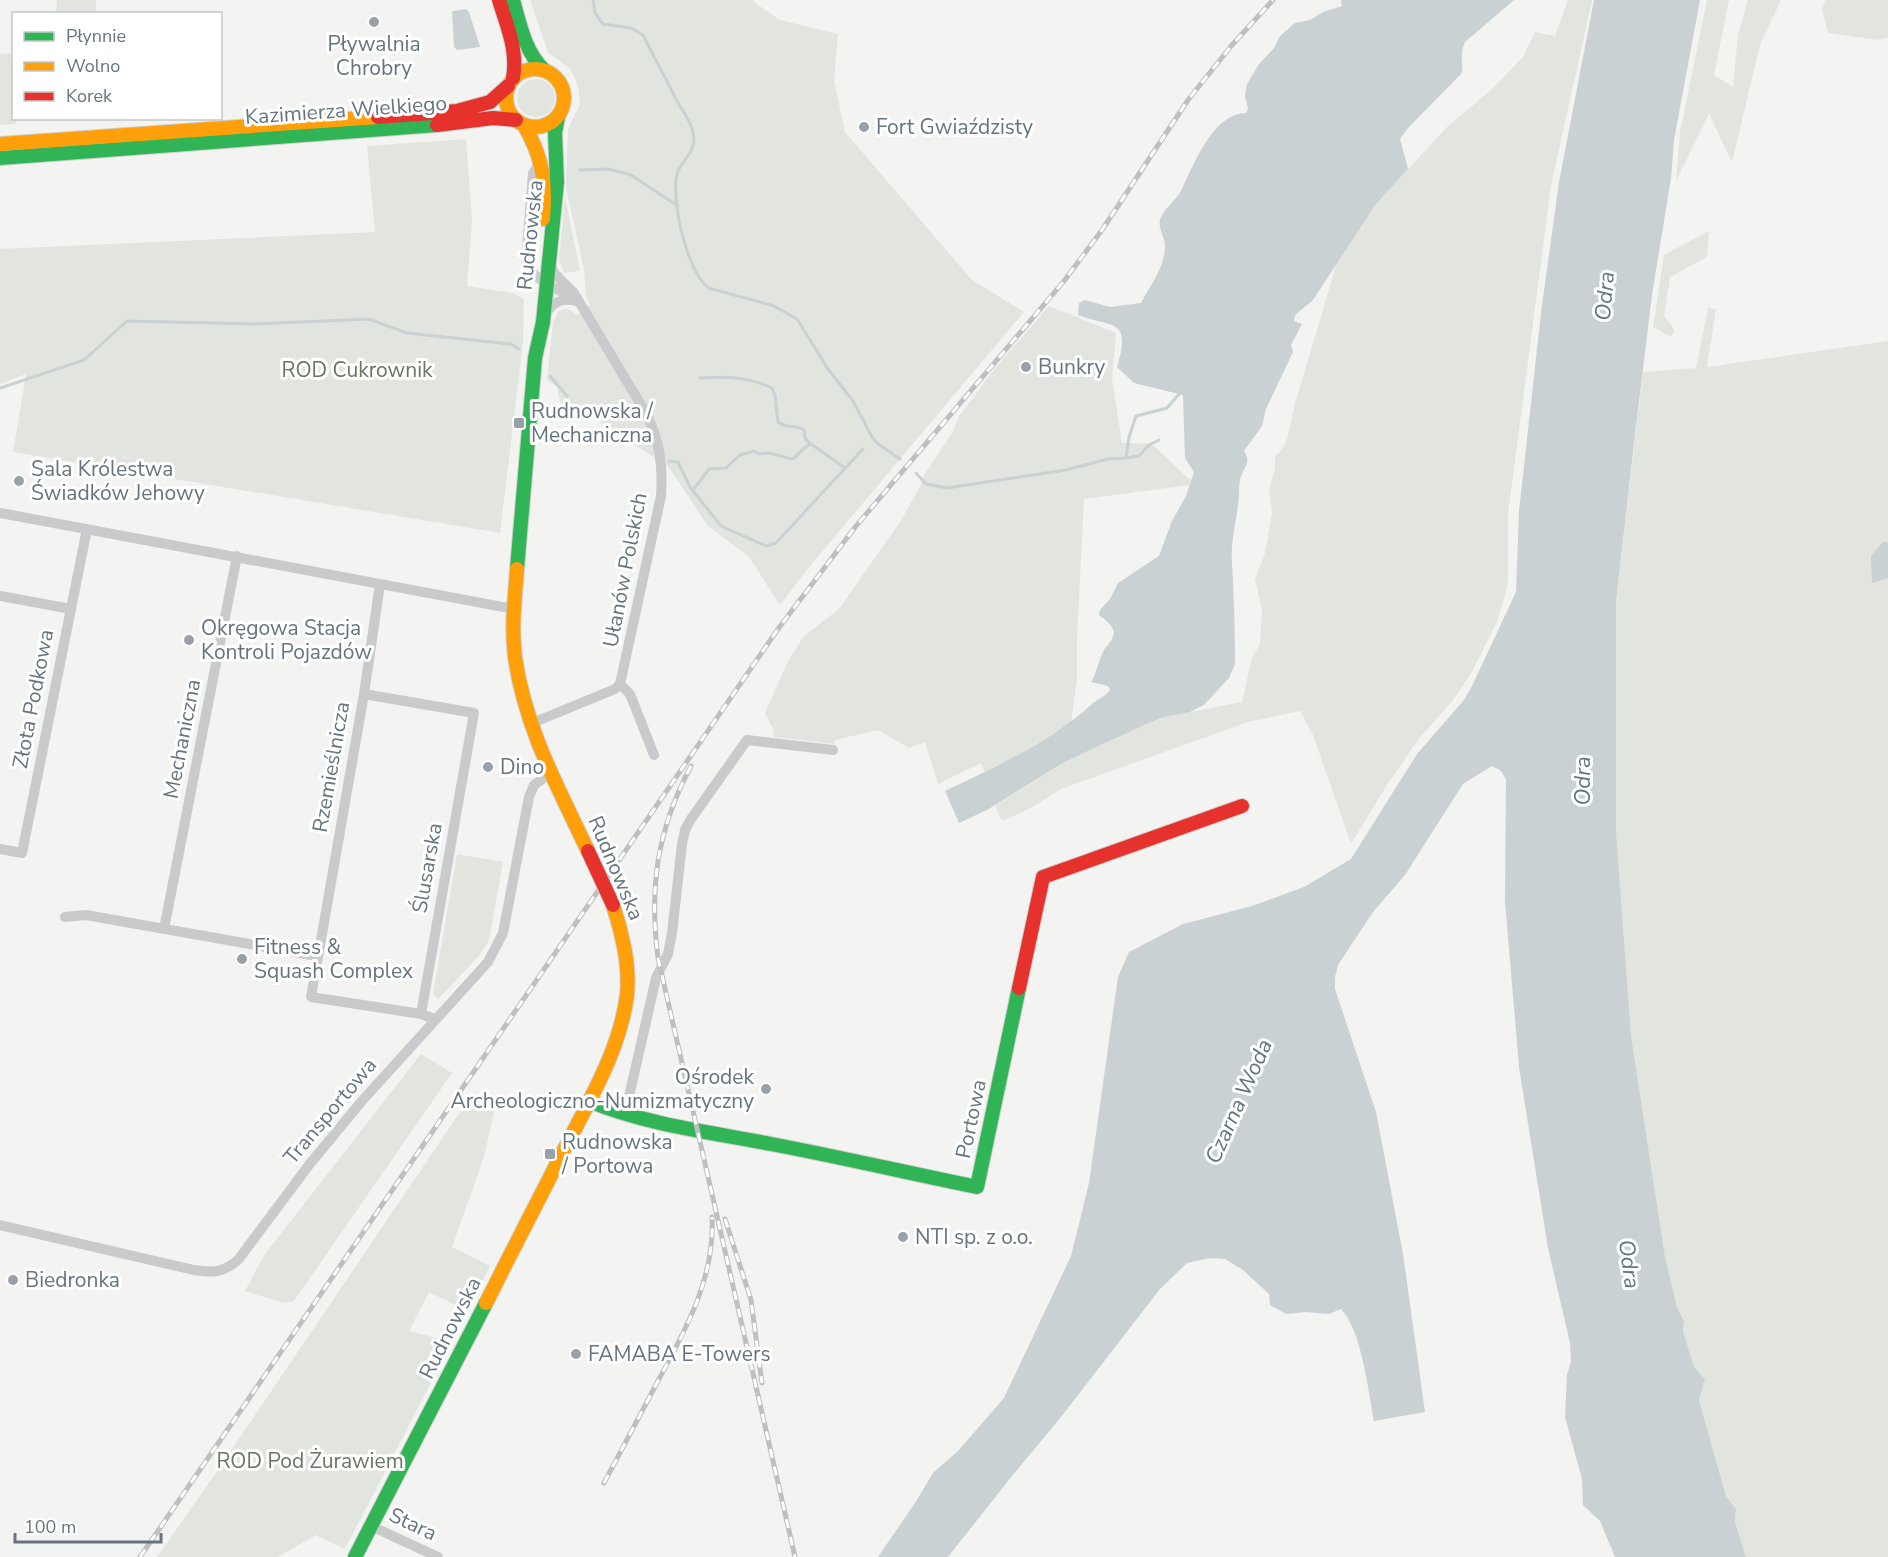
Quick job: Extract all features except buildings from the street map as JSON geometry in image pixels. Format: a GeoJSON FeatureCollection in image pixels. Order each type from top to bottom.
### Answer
{"type":"FeatureCollection","features":[{"type":"Feature","properties":{"kind":"main road"},"geometry":{"type":"LineString","coordinates":[[499,0],[515,51],[516,64],[506,95],[507,104],[520,122],[540,127],[558,117],[563,108],[564,92],[557,78],[537,64],[513,0]]}},
{"type":"Feature","properties":{"kind":"main road"},"geometry":{"type":"LineString","coordinates":[[511,82],[527,69],[544,70]]}},
{"type":"Feature","properties":{"kind":"main road","name":"Kazimierza Wielkiego"},"geometry":{"type":"LineString","coordinates":[[0,144],[457,111],[490,102],[511,82]]}},
{"type":"Feature","properties":{"kind":"main road","name":"Rudnowska"},"geometry":{"type":"LineString","coordinates":[[536,358],[534,317],[542,279],[549,262],[557,182],[555,133],[558,117]]}},
{"type":"Feature","properties":{"kind":"main road","name":"Kazimierza Wielkiego"},"geometry":{"type":"LineString","coordinates":[[0,158],[426,126],[493,118],[520,122]]}},
{"type":"Feature","properties":{"kind":"main road","name":"Rudnowska"},"geometry":{"type":"LineString","coordinates":[[355,1557],[589,1101],[620,1033],[628,992],[625,947],[613,905],[530,724],[516,655],[514,609],[536,358],[543,322],[545,179],[542,160],[520,122]]}},
{"type":"Feature","properties":{"kind":"main road","name":"Portowa"},"geometry":{"type":"LineString","coordinates":[[589,1101],[625,1114],[977,1187],[1042,877],[1242,806]]}},
{"type":"Feature","properties":{"kind":"street","name":"Ułanów Polskich"},"geometry":{"type":"LineString","coordinates":[[549,262],[555,274],[570,287],[647,415],[656,434],[660,450],[661,496],[620,684]]}},
{"type":"Feature","properties":{"kind":"street","name":"Ułanów Polskich"},"geometry":{"type":"LineString","coordinates":[[542,279],[580,304]]}},
{"type":"Feature","properties":{"kind":"street"},"geometry":{"type":"LineString","coordinates":[[543,322],[547,311],[556,302],[568,299],[580,304]]}},
{"type":"Feature","properties":{"kind":"street"},"geometry":{"type":"LineString","coordinates":[[0,515],[237,556],[514,609]]}},
{"type":"Feature","properties":{"kind":"street","name":"Złota Podkowa"},"geometry":{"type":"LineString","coordinates":[[0,849],[22,853],[87,529]]}},
{"type":"Feature","properties":{"kind":"street","name":"Mechaniczna"},"geometry":{"type":"LineString","coordinates":[[164,929],[237,556]]}},
{"type":"Feature","properties":{"kind":"street","name":"Rzemieślnicza"},"geometry":{"type":"LineString","coordinates":[[380,584],[364,694],[311,997],[421,1014]]}},
{"type":"Feature","properties":{"kind":"street"},"geometry":{"type":"LineString","coordinates":[[0,596],[71,609]]}},
{"type":"Feature","properties":{"kind":"street"},"geometry":{"type":"LineString","coordinates":[[530,724],[615,689],[620,684],[630,694],[654,755]]}},
{"type":"Feature","properties":{"kind":"street","name":"Ślusarska"},"geometry":{"type":"LineString","coordinates":[[364,694],[474,713],[421,1014]]}},
{"type":"Feature","properties":{"kind":"street"},"geometry":{"type":"LineString","coordinates":[[625,1114],[656,978],[668,954],[682,844],[690,819],[747,740],[833,750]]}},
{"type":"Feature","properties":{"kind":"street","name":"Transportowa"},"geometry":{"type":"LineString","coordinates":[[0,1225],[194,1270],[219,1272],[228,1269],[238,1260],[324,1147],[435,1019],[488,962],[503,933],[529,797],[534,785],[551,773]]}},
{"type":"Feature","properties":{"kind":"street"},"geometry":{"type":"LineString","coordinates":[[65,917],[86,915],[317,956]]}},
{"type":"Feature","properties":{"kind":"street"},"geometry":{"type":"LineString","coordinates":[[421,1014],[435,1019]]}},
{"type":"Feature","properties":{"kind":"street","name":"Stara"},"geometry":{"type":"LineString","coordinates":[[371,1526],[438,1557]]}},
{"type":"Feature","properties":{"kind":"green space"},"geometry":{"type":"Polygon","coordinates":[[[57,0],[96,0],[96,12],[56,12],[57,0]]]}},
{"type":"Feature","properties":{"kind":"green space"},"geometry":{"type":"Polygon","coordinates":[[[530,0],[753,0],[780,20],[838,34],[834,80],[845,132],[971,279],[1024,312],[810,566],[780,605],[749,557],[707,525],[668,466],[607,428],[588,411],[561,405],[557,387],[547,380],[553,322],[558,312],[566,308],[577,315],[590,305],[586,296],[584,270],[566,187],[568,129],[580,104],[579,91],[570,69],[548,52],[530,0]]]}},
{"type":"Feature","properties":{"kind":"green space"},"geometry":{"type":"Polygon","coordinates":[[[1568,0],[1592,0],[1551,186],[1508,514],[1508,581],[1496,624],[1472,672],[1453,700],[1418,740],[1351,844],[1313,735],[1300,711],[1248,722],[1061,789],[1029,809],[1002,821],[995,806],[1061,764],[1160,718],[1242,702],[1252,658],[1260,644],[1262,609],[1255,579],[1265,553],[1272,512],[1269,489],[1275,469],[1275,456],[1281,451],[1287,439],[1295,404],[1337,262],[1376,204],[1447,127],[1491,90],[1523,57],[1535,32],[1555,36],[1568,0]]]}},
{"type":"Feature","properties":{"kind":"green space"},"geometry":{"type":"Polygon","coordinates":[[[1707,0],[1729,0],[1714,75],[1733,87],[1738,35],[1748,0],[1781,0],[1760,45],[1732,162],[1709,114],[1676,181],[1680,132],[1707,0]]]}},
{"type":"Feature","properties":{"kind":"green space"},"geometry":{"type":"Polygon","coordinates":[[[1826,0],[1888,0],[1888,37],[1879,40],[1828,33],[1822,9],[1826,0]]]}},
{"type":"Feature","properties":{"kind":"green space"},"geometry":{"type":"Polygon","coordinates":[[[11,53],[12,120],[16,120],[16,124],[0,125],[0,54],[11,53]]]}},
{"type":"Feature","properties":{"kind":"green space"},"geometry":{"type":"Polygon","coordinates":[[[536,79],[549,85],[555,98],[549,111],[536,117],[523,111],[517,98],[523,85],[536,79]]]}},
{"type":"Feature","properties":{"kind":"green space","name":"ROD Cukrownik"},"geometry":{"type":"Polygon","coordinates":[[[466,139],[472,221],[467,286],[513,293],[524,299],[523,343],[500,533],[13,452],[26,374],[0,384],[0,249],[375,232],[367,146],[466,139]]]}},
{"type":"Feature","properties":{"kind":"green space"},"geometry":{"type":"Polygon","coordinates":[[[565,197],[580,271],[564,273],[559,260],[565,197]]]}},
{"type":"Feature","properties":{"kind":"green space"},"geometry":{"type":"Polygon","coordinates":[[[1709,231],[1707,257],[1670,277],[1664,316],[1675,330],[1671,337],[1653,327],[1664,255],[1709,231]]]}},
{"type":"Feature","properties":{"kind":"green space"},"geometry":{"type":"Polygon","coordinates":[[[1049,306],[1116,333],[1112,379],[1122,443],[1152,444],[1191,481],[1190,485],[1084,499],[1077,679],[1071,723],[985,772],[981,763],[938,784],[925,742],[909,748],[878,730],[835,740],[834,744],[774,737],[773,729],[765,713],[789,659],[804,636],[839,609],[900,522],[921,485],[924,475],[952,433],[960,415],[996,367],[1049,306]]]}},
{"type":"Feature","properties":{"kind":"green space"},"geometry":{"type":"Polygon","coordinates":[[[1708,308],[1716,309],[1707,367],[1888,341],[1888,1557],[1746,1557],[1735,1522],[1736,1509],[1726,1496],[1699,1400],[1705,1379],[1694,1367],[1683,1331],[1684,1321],[1677,1307],[1665,1257],[1631,1037],[1616,848],[1616,602],[1643,372],[1696,368],[1708,308]]]}},
{"type":"Feature","properties":{"kind":"green space"},"geometry":{"type":"Polygon","coordinates":[[[457,854],[503,862],[489,941],[479,956],[438,999],[433,994],[457,854]]]}},
{"type":"Feature","properties":{"kind":"green space"},"geometry":{"type":"Polygon","coordinates":[[[421,1054],[452,1073],[294,1301],[285,1303],[245,1291],[265,1254],[421,1054]]]}},
{"type":"Feature","properties":{"kind":"green space","name":"ROD Pod Żurawiem"},"geometry":{"type":"Polygon","coordinates":[[[473,1093],[497,1098],[484,1157],[452,1247],[490,1266],[467,1311],[429,1292],[409,1331],[452,1342],[345,1549],[316,1535],[278,1557],[157,1557],[211,1480],[473,1093]]]}},
{"type":"Feature","properties":{"kind":"water"},"geometry":{"type":"Polygon","coordinates":[[[1341,0],[1514,0],[1465,42],[1461,74],[1400,139],[1408,169],[1376,204],[1313,300],[1295,315],[1294,321],[1302,324],[1291,345],[1293,352],[1266,409],[1262,426],[1244,451],[1247,464],[1240,480],[1232,546],[1235,664],[1229,678],[1204,705],[1190,712],[1160,718],[1096,747],[1061,764],[987,810],[959,823],[945,791],[1003,763],[1058,731],[1110,690],[1108,686],[1091,682],[1102,654],[1114,633],[1111,625],[1099,615],[1100,610],[1110,599],[1118,583],[1159,556],[1172,521],[1186,496],[1194,472],[1185,458],[1183,395],[1134,383],[1117,367],[1122,340],[1120,332],[1109,324],[1078,315],[1079,303],[1085,300],[1110,307],[1141,303],[1156,277],[1164,255],[1165,244],[1160,225],[1161,217],[1181,191],[1198,155],[1223,122],[1246,113],[1248,109],[1245,96],[1247,84],[1259,64],[1274,48],[1280,36],[1295,23],[1310,20],[1323,12],[1342,6],[1341,0]]]}},
{"type":"Feature","properties":{"kind":"water"},"geometry":{"type":"Polygon","coordinates":[[[1594,0],[1700,0],[1674,140],[1671,178],[1652,295],[1616,602],[1616,832],[1631,1036],[1665,1257],[1677,1307],[1684,1321],[1683,1331],[1694,1367],[1705,1379],[1699,1400],[1726,1496],[1736,1509],[1735,1522],[1746,1557],[1615,1557],[1600,1521],[1583,1505],[1582,1479],[1565,1417],[1567,1375],[1571,1361],[1570,1343],[1548,1248],[1519,1067],[1505,901],[1506,779],[1500,770],[1492,766],[1463,784],[1405,875],[1373,912],[1338,965],[1335,977],[1335,989],[1376,1112],[1403,1254],[1425,1412],[1374,1421],[1359,1346],[1354,1331],[1341,1309],[1329,1314],[1305,1312],[1286,1314],[1270,1305],[1269,1294],[1243,1270],[1225,1259],[1210,1258],[1187,1263],[1160,1289],[948,1557],[878,1557],[933,1473],[958,1451],[1004,1398],[1071,1256],[1089,1183],[1118,977],[1129,952],[1183,924],[1252,906],[1304,887],[1351,859],[1417,754],[1464,700],[1516,592],[1519,511],[1541,313],[1559,182],[1594,0]]]}},
{"type":"Feature","properties":{"kind":"water"},"geometry":{"type":"Polygon","coordinates":[[[466,9],[480,47],[457,50],[454,47],[452,12],[466,9]]]}},
{"type":"Feature","properties":{"kind":"water"},"geometry":{"type":"Polygon","coordinates":[[[1883,542],[1888,542],[1888,578],[1872,583],[1871,556],[1883,542]]]}},
{"type":"Feature","properties":{"kind":"waterway"},"geometry":{"type":"LineString","coordinates":[[593,0],[595,13],[603,24],[631,28],[643,35],[691,126],[694,142],[678,171],[676,197],[687,251],[701,280],[709,288],[774,306],[797,319],[828,369],[853,401],[872,437],[900,459]]}},
{"type":"Feature","properties":{"kind":"waterway"},"geometry":{"type":"LineString","coordinates":[[580,170],[609,169],[631,175],[678,206]]}},
{"type":"Feature","properties":{"kind":"waterway"},"geometry":{"type":"LineString","coordinates":[[0,388],[84,360],[127,321],[255,324],[369,319],[407,333],[511,344],[519,349]]}},
{"type":"Feature","properties":{"kind":"waterway"},"geometry":{"type":"LineString","coordinates":[[550,376],[567,396]]}},
{"type":"Feature","properties":{"kind":"waterway"},"geometry":{"type":"LineString","coordinates":[[700,378],[737,378],[772,388],[778,422],[804,430],[805,438],[810,444]]}},
{"type":"Feature","properties":{"kind":"waterway"},"geometry":{"type":"LineString","coordinates":[[916,473],[926,484],[947,488],[1066,470],[1108,459],[1126,458],[1129,437],[1136,416],[1167,408],[1179,394]]}},
{"type":"Feature","properties":{"kind":"waterway"},"geometry":{"type":"LineString","coordinates":[[1126,458],[1139,456],[1149,445],[1159,440]]}},
{"type":"Feature","properties":{"kind":"waterway"},"geometry":{"type":"LineString","coordinates":[[693,490],[709,469],[726,468],[740,455],[754,451],[759,454],[769,453],[792,459],[811,444],[845,468]]}},
{"type":"Feature","properties":{"kind":"waterway"},"geometry":{"type":"LineString","coordinates":[[669,461],[678,462],[690,487],[721,526],[766,546],[776,543],[863,449]]}},
{"type":"Feature","properties":{"kind":"railway"},"geometry":{"type":"LineString","coordinates":[[140,1557],[778,629],[856,526],[1064,281],[1102,230],[1188,100],[1232,45],[1273,0]]}},
{"type":"Feature","properties":{"kind":"railway"},"geometry":{"type":"LineString","coordinates":[[691,766],[670,813],[658,859],[655,907],[658,958],[795,1557]]}},
{"type":"Feature","properties":{"kind":"railway"},"geometry":{"type":"LineString","coordinates":[[604,1483],[679,1342],[697,1302],[709,1261],[712,1217]]}},
{"type":"Feature","properties":{"kind":"railway"},"geometry":{"type":"LineString","coordinates":[[725,1219],[751,1300],[762,1383]]}},
{"type":"Feature","properties":{"kind":"traffic: fast"},"geometry":{"type":"LineString","coordinates":[[513,0],[528,47],[544,70]]}},
{"type":"Feature","properties":{"kind":"traffic: fast"},"geometry":{"type":"LineString","coordinates":[[517,569],[535,358],[543,322],[557,182],[555,133],[558,117]]}},
{"type":"Feature","properties":{"kind":"traffic: fast"},"geometry":{"type":"LineString","coordinates":[[0,158],[437,125]]}},
{"type":"Feature","properties":{"kind":"traffic: fast"},"geometry":{"type":"LineString","coordinates":[[589,1101],[656,1122],[977,1187],[1019,988]]}},
{"type":"Feature","properties":{"kind":"traffic: fast"},"geometry":{"type":"LineString","coordinates":[[355,1557],[486,1303]]}},
{"type":"Feature","properties":{"kind":"traffic: slow"},"geometry":{"type":"LineString","coordinates":[[529,69],[541,69],[556,77],[564,92],[564,98],[564,104],[556,119],[541,127],[529,127],[514,119],[506,104],[506,92],[514,77],[529,69]]}},
{"type":"Feature","properties":{"kind":"traffic: slow"},"geometry":{"type":"LineString","coordinates":[[0,144],[378,117]]}},
{"type":"Feature","properties":{"kind":"traffic: slow"},"geometry":{"type":"LineString","coordinates":[[524,125],[542,170],[543,219]]}},
{"type":"Feature","properties":{"kind":"traffic: slow"},"geometry":{"type":"LineString","coordinates":[[517,569],[513,635],[515,657],[526,708],[544,757],[588,851]]}},
{"type":"Feature","properties":{"kind":"traffic: slow"},"geometry":{"type":"LineString","coordinates":[[486,1303],[594,1093],[618,1035],[628,983],[622,938],[613,905]]}},
{"type":"Feature","properties":{"kind":"traffic: jam"},"geometry":{"type":"LineString","coordinates":[[499,0],[513,48],[513,78]]}},
{"type":"Feature","properties":{"kind":"traffic: jam"},"geometry":{"type":"LineString","coordinates":[[378,117],[457,111],[490,102],[508,86]]}},
{"type":"Feature","properties":{"kind":"traffic: jam"},"geometry":{"type":"LineString","coordinates":[[437,125],[493,118],[516,120]]}},
{"type":"Feature","properties":{"kind":"traffic: jam"},"geometry":{"type":"LineString","coordinates":[[1019,988],[1043,877],[1242,806]]}},
{"type":"Feature","properties":{"kind":"traffic: jam"},"geometry":{"type":"LineString","coordinates":[[588,851],[613,905]]}},
{"type":"Feature","properties":{"kind":"place","name":"Pływalnia Chrobry"},"geometry":{"type":"Point","coordinates":[374,22]}},
{"type":"Feature","properties":{"kind":"place","name":"Fort Gwiaździsty"},"geometry":{"type":"Point","coordinates":[864,127]}},
{"type":"Feature","properties":{"kind":"place","name":"Bunkry"},"geometry":{"type":"Point","coordinates":[1026,367]}},
{"type":"Feature","properties":{"kind":"place","name":"Rudnowska / Mechaniczna"},"geometry":{"type":"Point","coordinates":[519,423]}},
{"type":"Feature","properties":{"kind":"place","name":"Sala Królestwa Świadków Jehowy"},"geometry":{"type":"Point","coordinates":[19,481]}},
{"type":"Feature","properties":{"kind":"place","name":"Okręgowa Stacja Kontroli Pojazdów"},"geometry":{"type":"Point","coordinates":[189,640]}},
{"type":"Feature","properties":{"kind":"place","name":"Dino"},"geometry":{"type":"Point","coordinates":[488,767]}},
{"type":"Feature","properties":{"kind":"place","name":"Fitness & Squash Complex"},"geometry":{"type":"Point","coordinates":[242,959]}},
{"type":"Feature","properties":{"kind":"place","name":"Ośrodek Archeologiczno-Numizmatyczny"},"geometry":{"type":"Point","coordinates":[766,1089]}},
{"type":"Feature","properties":{"kind":"place","name":"Rudnowska / Portowa"},"geometry":{"type":"Point","coordinates":[550,1154]}},
{"type":"Feature","properties":{"kind":"place","name":"NTI sp. z o.o."},"geometry":{"type":"Point","coordinates":[903,1237]}},
{"type":"Feature","properties":{"kind":"place","name":"Biedronka"},"geometry":{"type":"Point","coordinates":[13,1280]}},
{"type":"Feature","properties":{"kind":"place","name":"FAMABA E-Towers"},"geometry":{"type":"Point","coordinates":[576,1354]}},
{"type":"Feature","properties":{"kind":"water label","name":"Odra"},"geometry":{"type":"Point","coordinates":[1604,296]}},
{"type":"Feature","properties":{"kind":"water label","name":"Odra"},"geometry":{"type":"Point","coordinates":[1582,781]}},
{"type":"Feature","properties":{"kind":"water label","name":"Czarna Woda"},"geometry":{"type":"Point","coordinates":[1238,1101]}},
{"type":"Feature","properties":{"kind":"water label","name":"Odra"},"geometry":{"type":"Point","coordinates":[1630,1264]}}]}
